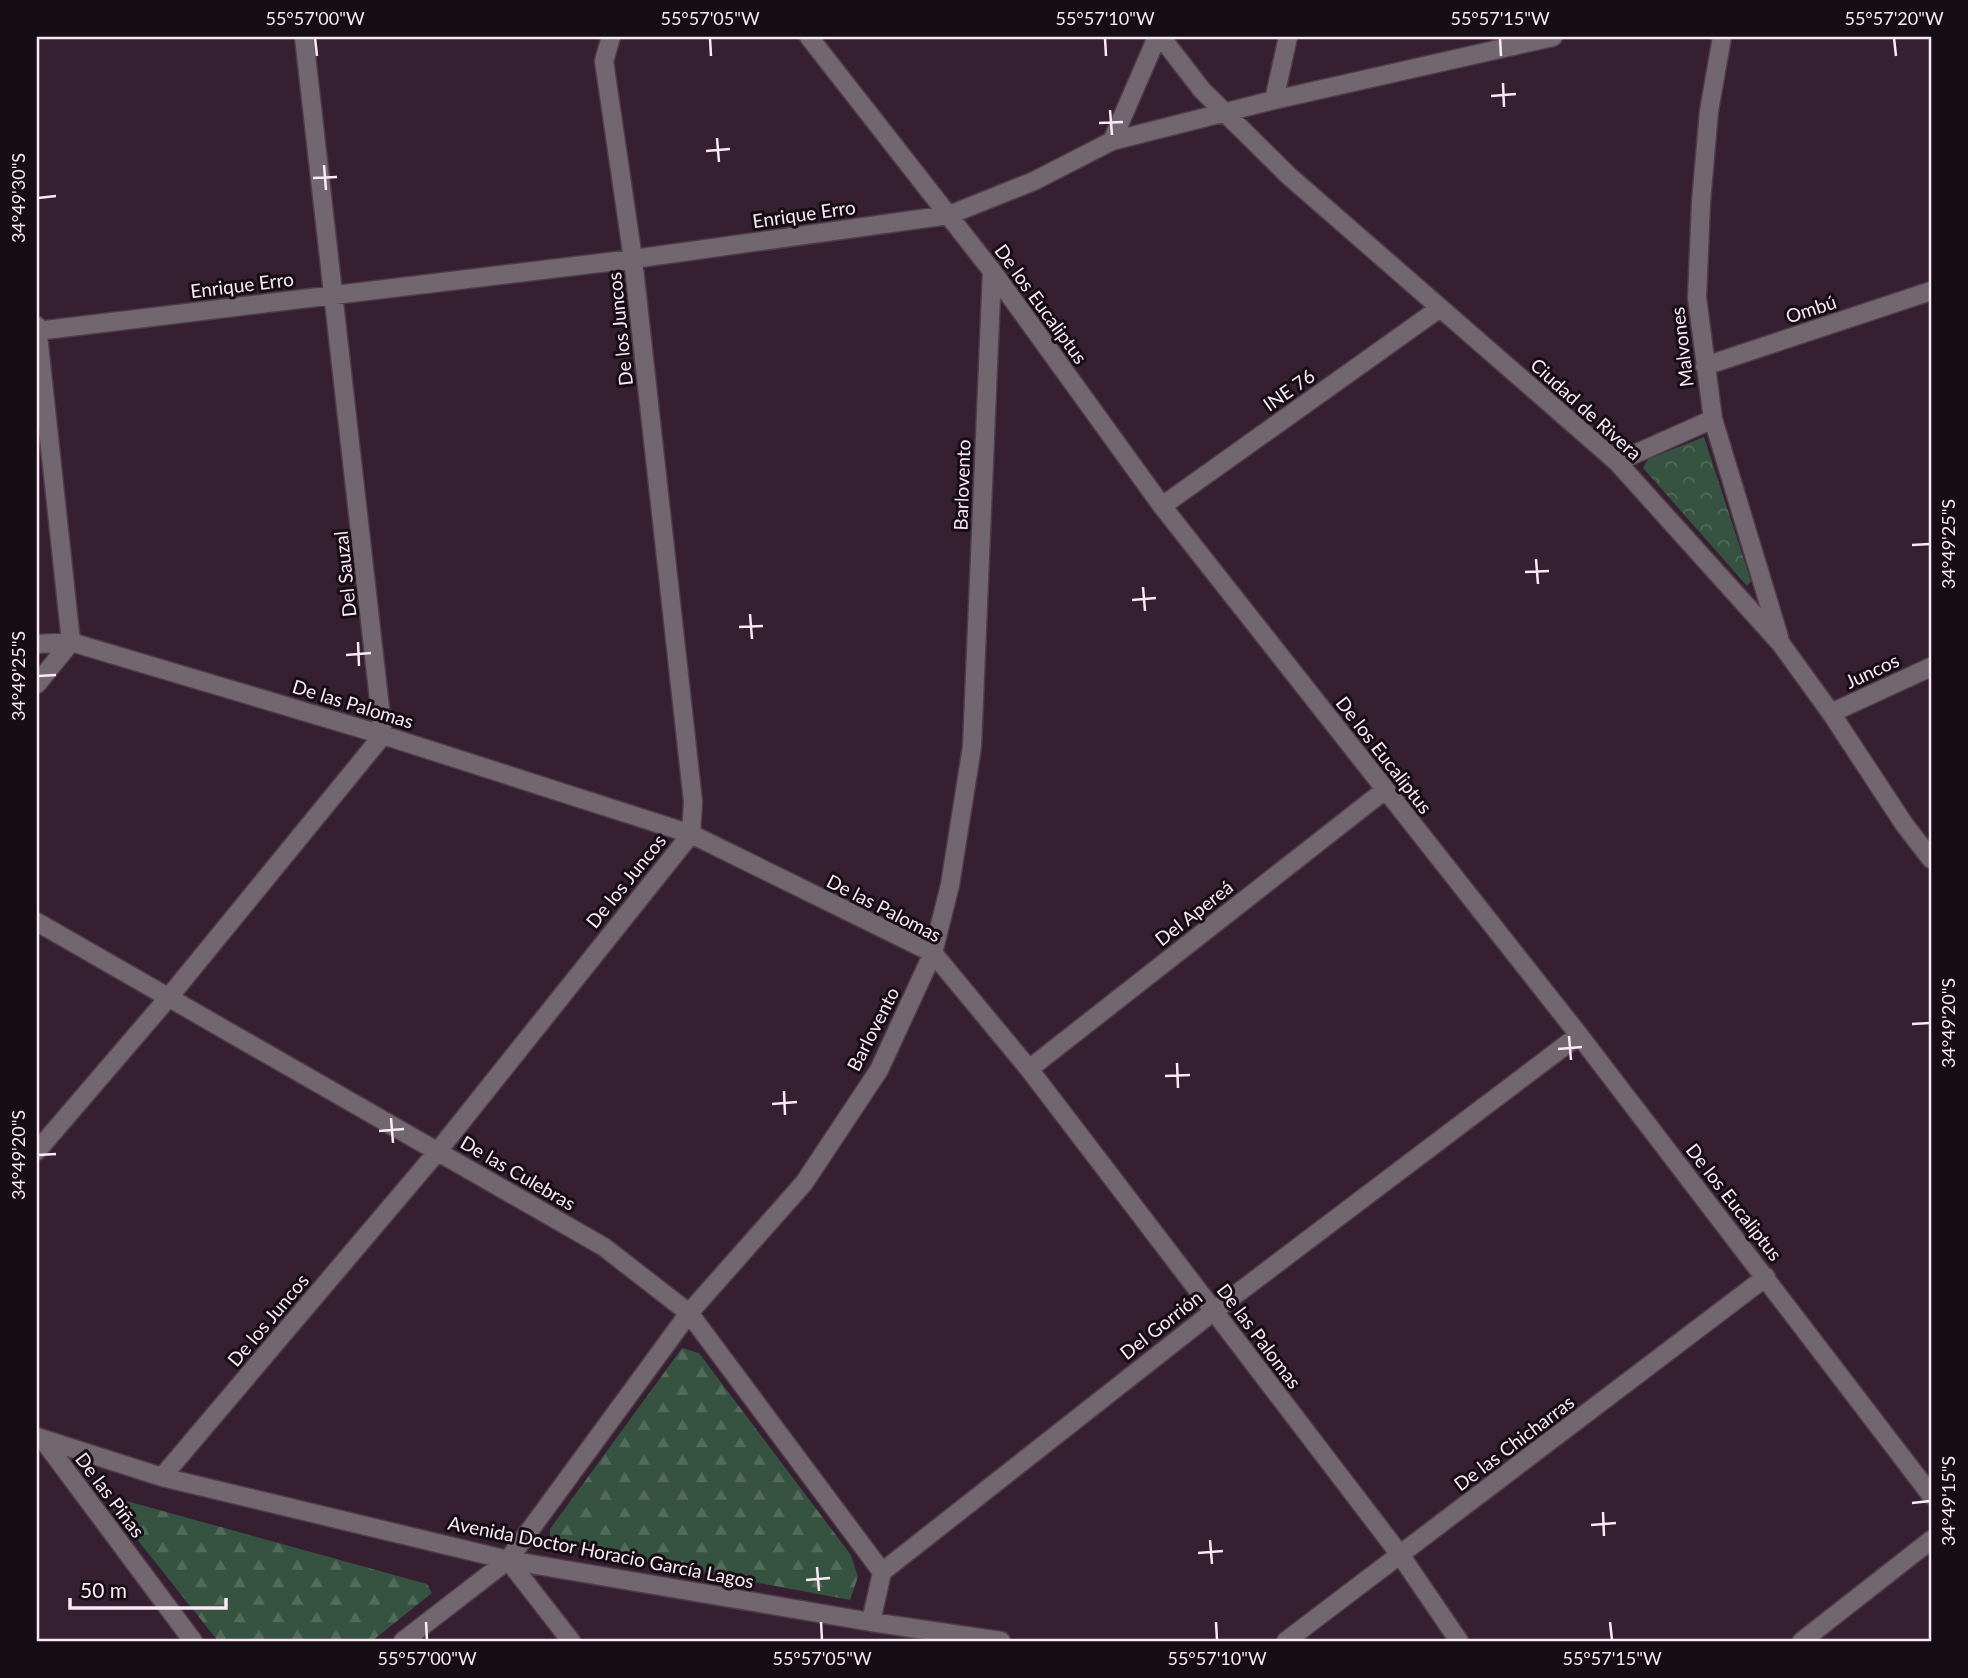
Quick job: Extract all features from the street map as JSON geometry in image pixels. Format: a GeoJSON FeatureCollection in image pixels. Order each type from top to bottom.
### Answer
{"type":"FeatureCollection","features":[{"type":"Feature","properties":{"kind":"street","name":"Del Sauzal"},"geometry":{"type":"LineString","coordinates":[[304,37],[383,735]]}},
{"type":"Feature","properties":{"kind":"street","name":"De los Juncos"},"geometry":{"type":"LineString","coordinates":[[162,1477],[438,1151],[691,834],[693,802],[633,259],[604,61],[611,37]]}},
{"type":"Feature","properties":{"kind":"street","name":"De los Eucaliptus"},"geometry":{"type":"LineString","coordinates":[[809,37],[992,271],[1161,506],[1578,1035],[1931,1495]]}},
{"type":"Feature","properties":{"kind":"street","name":"Ciudad de Rivera"},"geometry":{"type":"LineString","coordinates":[[1159,37],[1202,90],[1289,176],[1617,462],[1781,644],[1831,713],[1904,824],[1931,859]]}},
{"type":"Feature","properties":{"kind":"street"},"geometry":{"type":"LineString","coordinates":[[1112,141],[1159,37]]}},
{"type":"Feature","properties":{"kind":"street"},"geometry":{"type":"LineString","coordinates":[[1274,100],[1288,37]]}},
{"type":"Feature","properties":{"kind":"street","name":"Enrique Erro"},"geometry":{"type":"LineString","coordinates":[[37,329],[633,259],[949,215],[1034,181],[1112,141],[1223,112],[1553,37]]}},
{"type":"Feature","properties":{"kind":"street","name":"Malvones"},"geometry":{"type":"LineString","coordinates":[[1722,37],[1709,111],[1701,202],[1697,298],[1713,419],[1781,644]]}},
{"type":"Feature","properties":{"kind":"street","name":"Barlovento"},"geometry":{"type":"LineString","coordinates":[[402,1641],[508,1560],[689,1313],[804,1183],[879,1070],[933,953],[950,885],[972,747],[992,271]]}},
{"type":"Feature","properties":{"kind":"street","name":"Ombú"},"geometry":{"type":"LineString","coordinates":[[1705,366],[1931,292]]}},
{"type":"Feature","properties":{"kind":"street","name":"INE 76"},"geometry":{"type":"LineString","coordinates":[[1161,506],[1440,309]]}},
{"type":"Feature","properties":{"kind":"street"},"geometry":{"type":"LineString","coordinates":[[37,329],[71,642],[37,684]]}},
{"type":"Feature","properties":{"kind":"street"},"geometry":{"type":"LineString","coordinates":[[1617,462],[1713,419]]}},
{"type":"Feature","properties":{"kind":"street","name":"De las Palomas"},"geometry":{"type":"LineString","coordinates":[[37,644],[71,642],[383,735],[691,834],[933,953],[1029,1069],[1401,1556],[1459,1641]]}},
{"type":"Feature","properties":{"kind":"street","name":"Juncos"},"geometry":{"type":"LineString","coordinates":[[1831,713],[1931,667]]}},
{"type":"Feature","properties":{"kind":"street"},"geometry":{"type":"LineString","coordinates":[[37,1151],[169,997],[383,735]]}},
{"type":"Feature","properties":{"kind":"street","name":"Del Apereá"},"geometry":{"type":"LineString","coordinates":[[1029,1069],[1385,790]]}},
{"type":"Feature","properties":{"kind":"street","name":"De las Culebras"},"geometry":{"type":"LineString","coordinates":[[37,922],[604,1247],[689,1313],[882,1572]]}},
{"type":"Feature","properties":{"kind":"street","name":"Del Gorrión"},"geometry":{"type":"LineString","coordinates":[[882,1572],[1213,1311],[1578,1035]]}},
{"type":"Feature","properties":{"kind":"street","name":"De las Chicharras"},"geometry":{"type":"LineString","coordinates":[[1286,1641],[1766,1277]]}},
{"type":"Feature","properties":{"kind":"street","name":"Avenida Doctor Horacio García Lagos"},"geometry":{"type":"LineString","coordinates":[[40,1439],[162,1477],[508,1560],[872,1622],[1001,1641]]}},
{"type":"Feature","properties":{"kind":"street","name":"De las Piñas"},"geometry":{"type":"LineString","coordinates":[[40,1439],[193,1641]]}},
{"type":"Feature","properties":{"kind":"street"},"geometry":{"type":"LineString","coordinates":[[1802,1641],[1931,1540]]}},
{"type":"Feature","properties":{"kind":"street"},"geometry":{"type":"LineString","coordinates":[[508,1560],[571,1641]]}},
{"type":"Feature","properties":{"kind":"street"},"geometry":{"type":"LineString","coordinates":[[872,1622],[882,1572]]}},
{"type":"Feature","properties":{"kind":"green space"},"geometry":{"type":"Polygon","coordinates":[[[1704,437],[1751,581],[1747,586],[1643,468],[1648,459],[1704,437]]]}},
{"type":"Feature","properties":{"kind":"green space"},"geometry":{"type":"Polygon","coordinates":[[[682,1348],[699,1353],[851,1555],[858,1577],[850,1600],[550,1544],[550,1529],[682,1348]]]}},
{"type":"Feature","properties":{"kind":"green space"},"geometry":{"type":"Polygon","coordinates":[[[123,1500],[427,1584],[432,1593],[372,1641],[218,1641],[112,1508],[123,1500]]]}}]}
